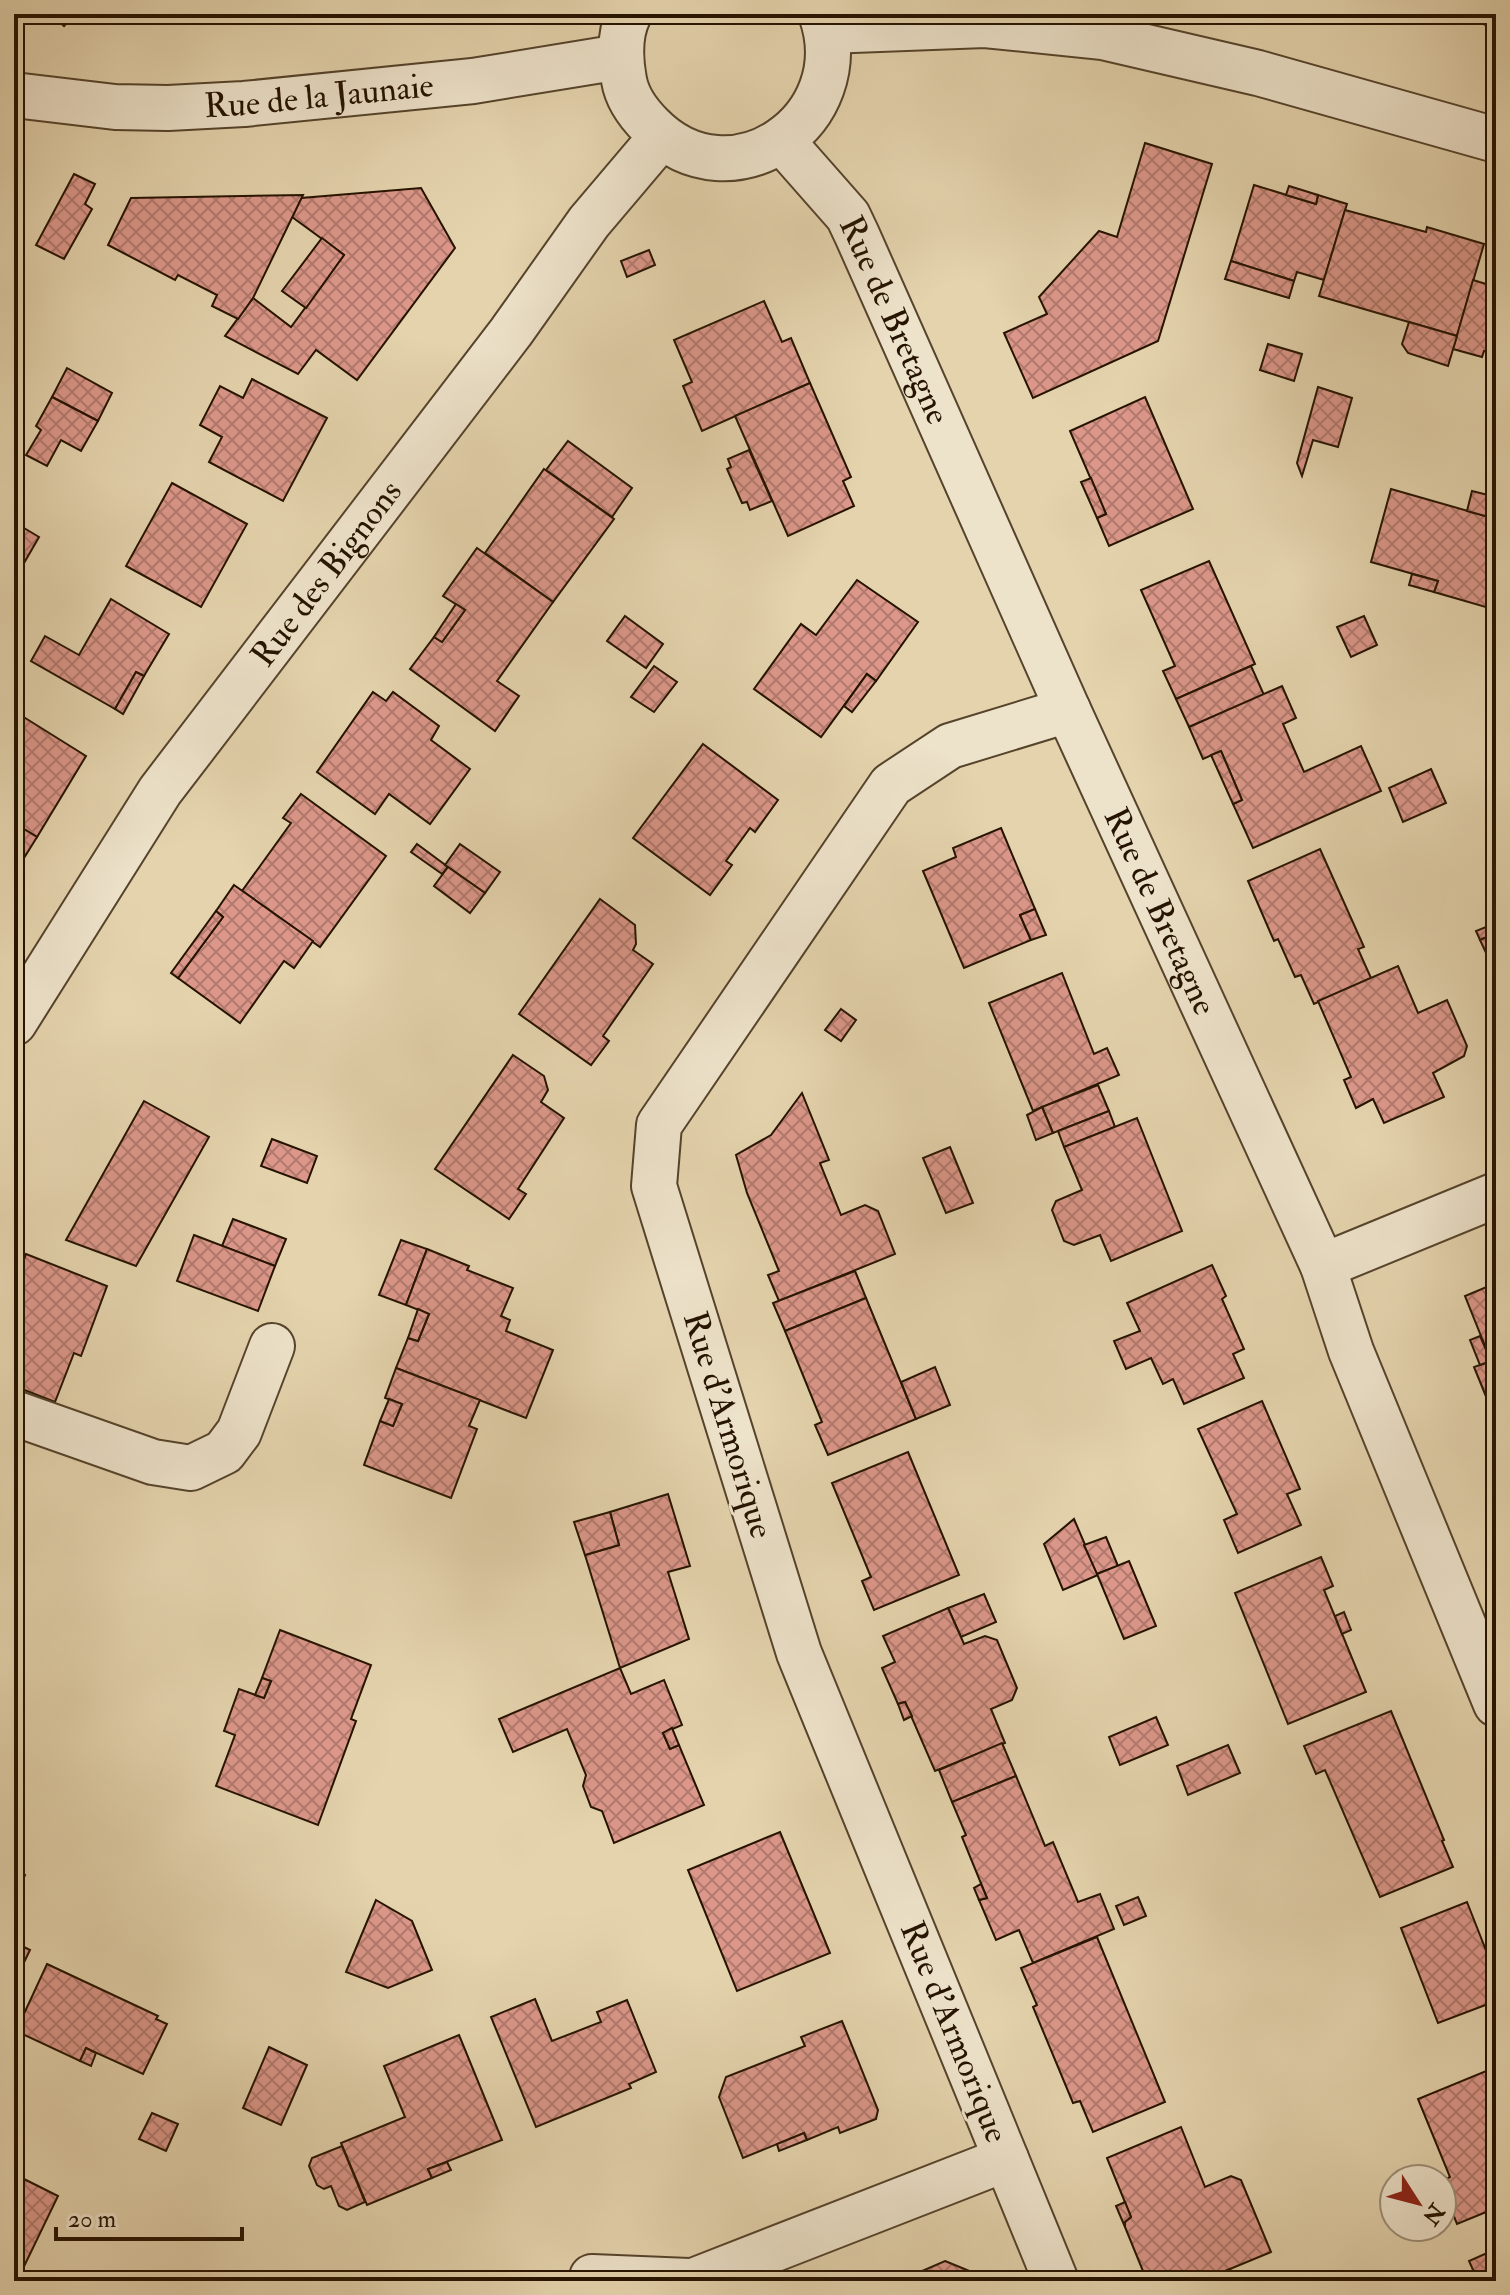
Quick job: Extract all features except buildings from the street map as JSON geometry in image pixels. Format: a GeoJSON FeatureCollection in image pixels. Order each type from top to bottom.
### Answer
{"type":"FeatureCollection","features":[{"type":"Feature","properties":{"kind":"street"},"geometry":{"type":"LineString","coordinates":[[629,14],[620,57],[626,91],[639,115],[661,137],[682,149],[707,157],[733,158],[758,152],[782,141],[801,125],[816,104],[825,81],[829,56],[824,23],[985,25],[1103,37],[1258,73],[1496,140]]}},
{"type":"Feature","properties":{"kind":"street","name":"Rue de la Jaunaie"},"geometry":{"type":"LineString","coordinates":[[14,95],[115,107],[244,104],[473,81],[620,57]]}},
{"type":"Feature","properties":{"kind":"street","name":"Rue des Bignons"},"geometry":{"type":"LineString","coordinates":[[14,1023],[160,791],[511,332],[589,222],[661,137]]}},
{"type":"Feature","properties":{"kind":"street","name":"Rue de Bretagne"},"geometry":{"type":"LineString","coordinates":[[782,141],[848,216],[1068,710],[1323,1266],[1351,1351],[1496,1704]]}},
{"type":"Feature","properties":{"kind":"street","name":"Rue d'Armorique"},"geometry":{"type":"LineString","coordinates":[[1056,2281],[799,1653],[654,1186],[659,1125],[891,785],[950,746],[1068,710]]}},
{"type":"Feature","properties":{"kind":"street"},"geometry":{"type":"LineString","coordinates":[[1323,1266],[1496,1195]]}},
{"type":"Feature","properties":{"kind":"street"},"geometry":{"type":"LineString","coordinates":[[14,1413],[153,1462],[191,1468],[224,1452],[239,1432],[272,1346]]}},
{"type":"Feature","properties":{"kind":"street"},"geometry":{"type":"LineString","coordinates":[[592,2277],[691,2281],[1006,2159]]}}]}
